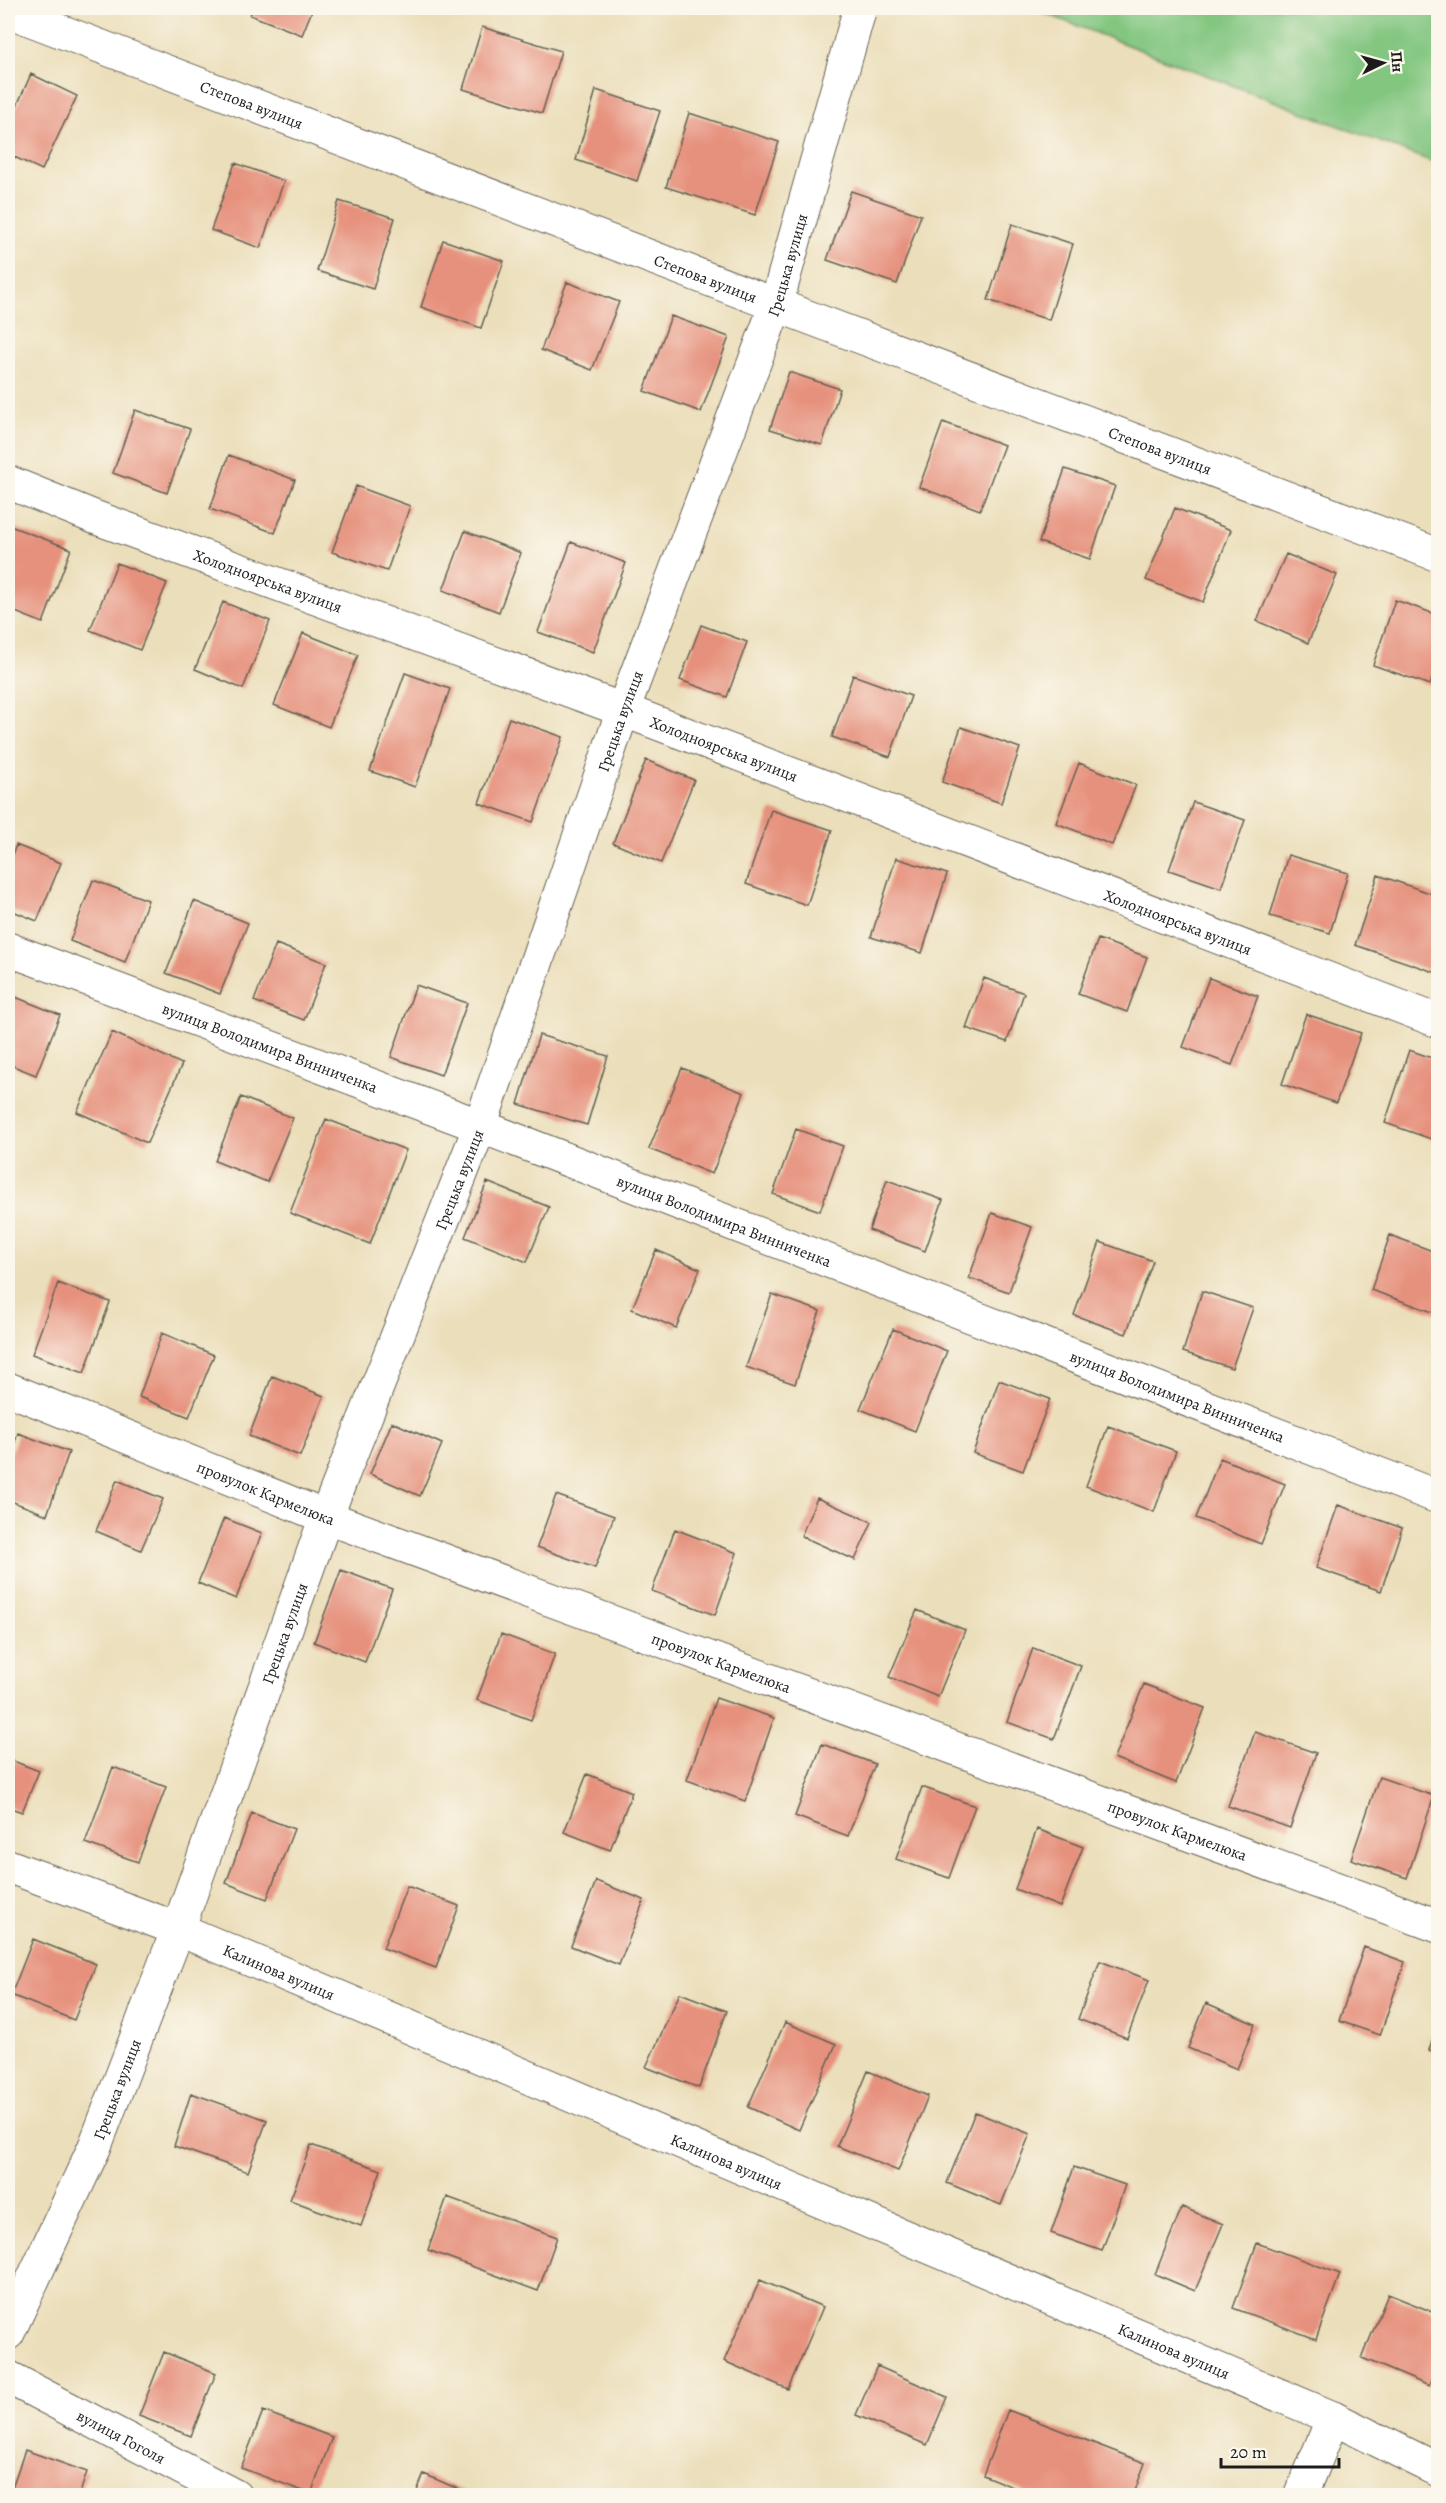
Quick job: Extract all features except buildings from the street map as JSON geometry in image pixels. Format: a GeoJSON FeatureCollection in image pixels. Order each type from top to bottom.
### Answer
{"type":"FeatureCollection","features":[{"type":"Feature","properties":{"kind":"street","name":"Грецька вулиця"},"geometry":{"type":"LineString","coordinates":[[8,2333],[95,2146],[178,1929],[326,1517],[480,1126],[623,710],[776,305],[860,8]]}},
{"type":"Feature","properties":{"kind":"street","name":"Степова вулиця"},"geometry":{"type":"LineString","coordinates":[[8,11],[1438,555]]}},
{"type":"Feature","properties":{"kind":"street","name":"Холодноярська вулиця"},"geometry":{"type":"LineString","coordinates":[[8,482],[105,521],[623,710],[1438,1021]]}},
{"type":"Feature","properties":{"kind":"street","name":"вулиця Володимира Винниченка"},"geometry":{"type":"LineString","coordinates":[[8,949],[480,1126],[1438,1497]]}},
{"type":"Feature","properties":{"kind":"street","name":"провулок Кармелюка"},"geometry":{"type":"LineString","coordinates":[[8,1389],[326,1517],[973,1753],[1438,1926]]}},
{"type":"Feature","properties":{"kind":"street","name":"Калинова вулиця"},"geometry":{"type":"LineString","coordinates":[[8,1866],[178,1929],[1333,2418],[1438,2470]]}},
{"type":"Feature","properties":{"kind":"street","name":"вулиця Гоголя"},"geometry":{"type":"LineString","coordinates":[[8,2377],[236,2496]]}},
{"type":"Feature","properties":{"kind":"street"},"geometry":{"type":"LineString","coordinates":[[1301,2496],[1333,2418]]}},
{"type":"Feature","properties":{"kind":"green space"},"geometry":{"type":"Polygon","coordinates":[[[1031,8],[1438,8],[1438,164],[1031,8]]]}}]}
